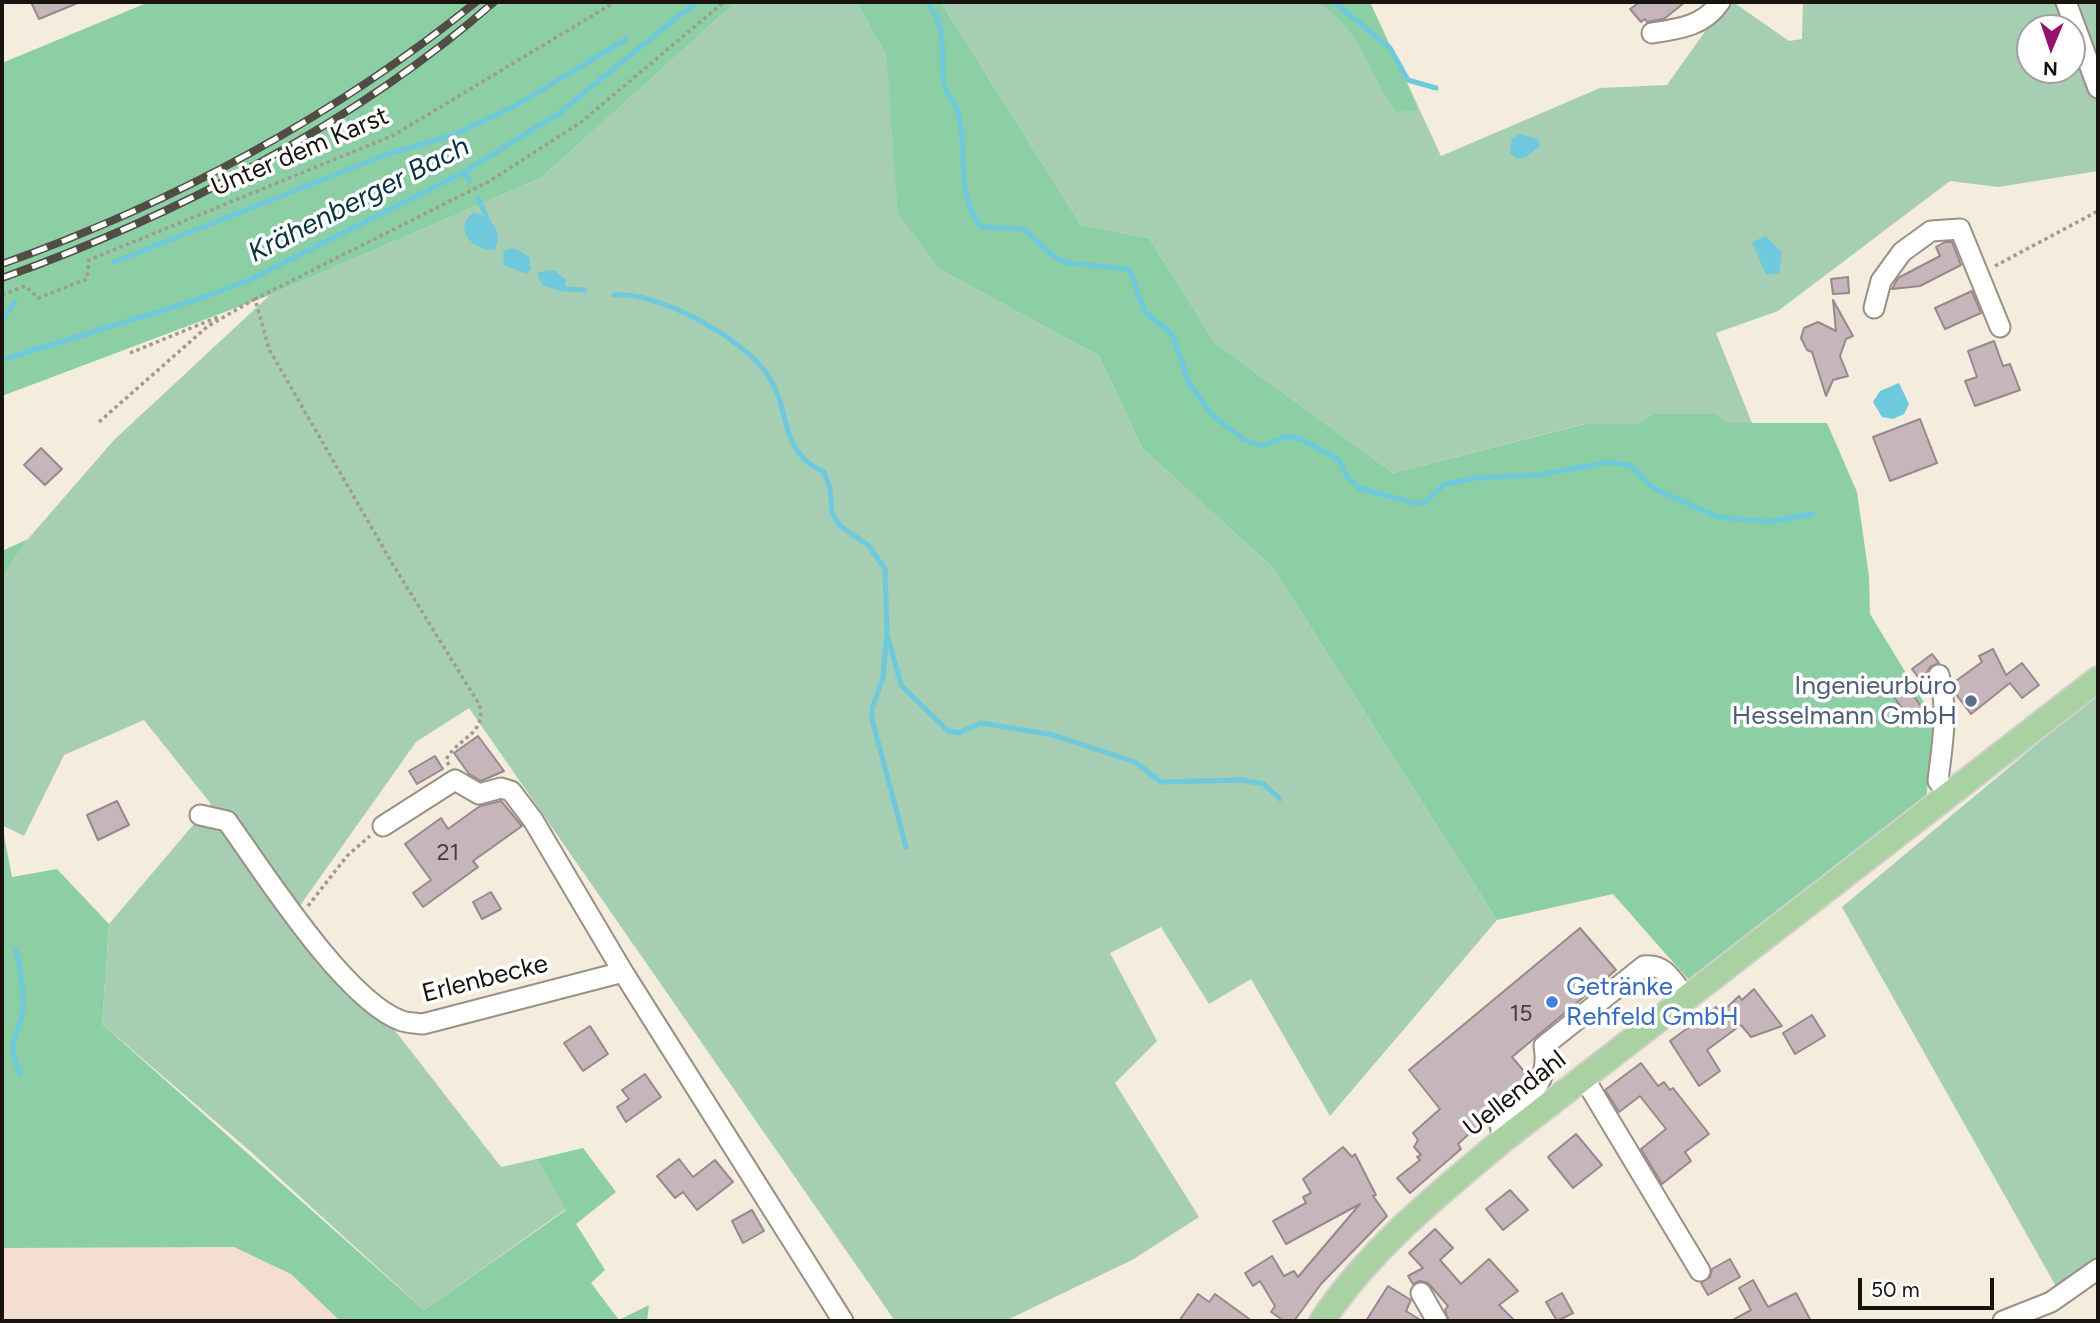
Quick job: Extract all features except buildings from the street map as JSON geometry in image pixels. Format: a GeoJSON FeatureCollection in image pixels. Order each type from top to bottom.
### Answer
{"type":"FeatureCollection","features":[{"type":"Feature","properties":{"kind":"main road","name":"Uellendahl"},"geometry":{"type":"LineString","coordinates":[[1322,1321],[1378,1251],[1424,1206],[1503,1140],[2098,679]]}},
{"type":"Feature","properties":{"kind":"street"},"geometry":{"type":"LineString","coordinates":[[1652,33],[1679,29],[1709,18],[1720,2]]}},
{"type":"Feature","properties":{"kind":"street"},"geometry":{"type":"LineString","coordinates":[[2066,2],[2098,88]]}},
{"type":"Feature","properties":{"kind":"street"},"geometry":{"type":"LineString","coordinates":[[1874,308],[1881,281],[1902,252],[1931,231],[1960,229],[2000,327]]}},
{"type":"Feature","properties":{"kind":"street"},"geometry":{"type":"LineString","coordinates":[[1939,675],[1945,696],[1945,718],[1938,781],[1949,796]]}},
{"type":"Feature","properties":{"kind":"street"},"geometry":{"type":"LineString","coordinates":[[383,826],[455,780],[479,794],[501,788],[511,791],[533,820],[623,972],[843,1321]]}},
{"type":"Feature","properties":{"kind":"street","name":"Erlenbecke"},"geometry":{"type":"LineString","coordinates":[[200,815],[227,821],[313,942],[368,998],[400,1020],[423,1024],[623,972]]}},
{"type":"Feature","properties":{"kind":"street"},"geometry":{"type":"LineString","coordinates":[[1503,1140],[1499,1120],[1538,1087],[1548,1066],[1544,1046],[1644,966],[1654,965],[1665,970],[1686,998]]}},
{"type":"Feature","properties":{"kind":"street"},"geometry":{"type":"LineString","coordinates":[[1584,1078],[1700,1270]]}},
{"type":"Feature","properties":{"kind":"street"},"geometry":{"type":"LineString","coordinates":[[2003,1321],[2051,1302],[2098,1269]]}},
{"type":"Feature","properties":{"kind":"street"},"geometry":{"type":"LineString","coordinates":[[1421,1293],[1437,1321]]}},
{"type":"Feature","properties":{"kind":"path","name":"Unter dem Karst"},"geometry":{"type":"LineString","coordinates":[[2,295],[25,286],[38,298],[87,279],[89,260],[394,135],[615,2]]}},
{"type":"Feature","properties":{"kind":"path"},"geometry":{"type":"LineString","coordinates":[[130,354],[224,314],[488,182],[580,123],[724,2]]}},
{"type":"Feature","properties":{"kind":"path"},"geometry":{"type":"LineString","coordinates":[[1978,274],[2098,211]]}},
{"type":"Feature","properties":{"kind":"path"},"geometry":{"type":"LineString","coordinates":[[255,299],[269,349],[393,564],[479,704],[482,715],[478,729],[450,752],[446,760],[455,780]]}},
{"type":"Feature","properties":{"kind":"path"},"geometry":{"type":"LineString","coordinates":[[99,422],[224,314]]}},
{"type":"Feature","properties":{"kind":"path"},"geometry":{"type":"LineString","coordinates":[[298,918],[348,856],[383,826]]}},
{"type":"Feature","properties":{"kind":"shaded area"},"geometry":{"type":"Polygon","coordinates":[[[234,1247],[291,1273],[340,1321],[2,1321],[2,1248],[234,1247]]]}},
{"type":"Feature","properties":{"kind":"green space"},"geometry":{"type":"Polygon","coordinates":[[[149,2],[736,2],[541,178],[270,295],[2,396],[2,63],[149,2]]]}},
{"type":"Feature","properties":{"kind":"green space"},"geometry":{"type":"Polygon","coordinates":[[[736,2],[857,2],[886,56],[899,213],[939,269],[1099,356],[1142,448],[1273,568],[1497,920],[1330,1116],[1251,979],[1209,1004],[1161,927],[1110,953],[1157,1041],[1115,1083],[1199,1217],[1132,1260],[1005,1321],[895,1321],[469,708],[416,742],[299,907],[501,1167],[537,1159],[566,1209],[424,1310],[250,1151],[102,1024],[109,924],[211,804],[144,720],[64,755],[24,836],[2,825],[2,578],[28,539],[114,440],[270,295],[541,178],[736,2]]]}},
{"type":"Feature","properties":{"kind":"green space"},"geometry":{"type":"Polygon","coordinates":[[[857,2],[941,2],[1081,225],[1149,238],[1215,343],[1393,473],[1585,424],[1637,424],[1653,414],[1716,414],[1726,423],[1827,423],[1857,492],[1869,576],[1870,614],[1934,719],[1926,802],[1693,985],[1613,894],[1497,920],[1273,568],[1142,448],[1099,356],[939,269],[898,213],[886,56],[857,2]]]}},
{"type":"Feature","properties":{"kind":"green space"},"geometry":{"type":"Polygon","coordinates":[[[941,2],[1370,2],[1441,156],[1600,88],[1667,85],[1726,2],[1733,2],[1789,41],[1802,39],[1803,2],[2098,2],[2098,171],[1998,187],[1950,181],[1778,311],[1716,333],[1752,423],[1726,423],[1653,414],[1637,424],[1584,424],[1393,473],[1215,343],[1149,238],[1081,225],[941,2]]]}},
{"type":"Feature","properties":{"kind":"green space"},"geometry":{"type":"Polygon","coordinates":[[[1316,2],[1370,2],[1418,110],[1397,112],[1354,38],[1332,13],[1316,2]]]}},
{"type":"Feature","properties":{"kind":"green space"},"geometry":{"type":"Polygon","coordinates":[[[28,539],[2,578],[2,551],[28,539]]]}},
{"type":"Feature","properties":{"kind":"green space"},"geometry":{"type":"Polygon","coordinates":[[[2098,693],[2098,1282],[2058,1290],[1842,907],[2098,693]]]}},
{"type":"Feature","properties":{"kind":"green space"},"geometry":{"type":"Polygon","coordinates":[[[2,825],[12,877],[57,869],[109,924],[102,1024],[424,1310],[566,1210],[537,1159],[583,1148],[616,1192],[576,1224],[605,1270],[591,1283],[619,1320],[649,1305],[647,1321],[340,1321],[291,1274],[234,1247],[2,1248],[2,825]]]}},
{"type":"Feature","properties":{"kind":"water"},"geometry":{"type":"Polygon","coordinates":[[[1520,134],[1538,139],[1540,146],[1526,157],[1517,159],[1510,153],[1512,138],[1520,134]]]}},
{"type":"Feature","properties":{"kind":"water"},"geometry":{"type":"Polygon","coordinates":[[[473,213],[485,217],[497,231],[495,250],[480,247],[468,238],[464,226],[473,213]]]}},
{"type":"Feature","properties":{"kind":"water"},"geometry":{"type":"Polygon","coordinates":[[[1766,236],[1782,253],[1779,273],[1766,275],[1752,242],[1766,236]]]}},
{"type":"Feature","properties":{"kind":"water"},"geometry":{"type":"Polygon","coordinates":[[[517,249],[529,257],[531,269],[526,274],[504,265],[503,252],[517,249]]]}},
{"type":"Feature","properties":{"kind":"water"},"geometry":{"type":"Polygon","coordinates":[[[555,271],[566,280],[565,289],[561,291],[542,285],[537,273],[555,271]]]}},
{"type":"Feature","properties":{"kind":"water"},"geometry":{"type":"Polygon","coordinates":[[[1899,383],[1909,404],[1904,414],[1893,419],[1882,417],[1873,402],[1880,391],[1899,383]]]}},
{"type":"Feature","properties":{"kind":"waterway","name":"Krähenberger Bach"},"geometry":{"type":"LineString","coordinates":[[2,360],[196,300],[249,280],[464,172],[558,114],[696,2]]}},
{"type":"Feature","properties":{"kind":"waterway"},"geometry":{"type":"LineString","coordinates":[[927,2],[939,22],[945,88],[957,108],[961,126],[965,186],[973,214],[981,227],[1024,229],[1052,255],[1067,263],[1129,269],[1145,312],[1172,334],[1189,383],[1212,415],[1243,439],[1261,446],[1288,436],[1305,441],[1339,460],[1348,478],[1359,488],[1414,503],[1424,503],[1445,484],[1477,478],[1538,475],[1609,462],[1631,466],[1653,488],[1718,517],[1768,522],[1812,514]]}},
{"type":"Feature","properties":{"kind":"waterway"},"geometry":{"type":"LineString","coordinates":[[1334,2],[1390,48],[1408,80],[1436,88]]}},
{"type":"Feature","properties":{"kind":"waterway","name":"Krähenberger Bach"},"geometry":{"type":"LineString","coordinates":[[114,262],[385,155],[453,135],[515,106],[626,39]]}},
{"type":"Feature","properties":{"kind":"waterway"},"geometry":{"type":"LineString","coordinates":[[464,172],[470,181]]}},
{"type":"Feature","properties":{"kind":"waterway"},"geometry":{"type":"LineString","coordinates":[[478,198],[487,218]]}},
{"type":"Feature","properties":{"kind":"waterway"},"geometry":{"type":"LineString","coordinates":[[565,289],[585,290]]}},
{"type":"Feature","properties":{"kind":"waterway"},"geometry":{"type":"LineString","coordinates":[[614,295],[654,301],[698,320],[739,346],[767,374],[775,388],[792,441],[809,463],[824,472],[830,488],[832,513],[840,526],[868,545],[885,569],[887,634],[901,685],[948,731],[959,733],[981,723],[1053,735],[1135,762],[1161,782],[1241,780],[1264,784],[1280,799]]}},
{"type":"Feature","properties":{"kind":"waterway","name":"Krähenberger Bach"},"geometry":{"type":"LineString","coordinates":[[2,320],[15,302]]}},
{"type":"Feature","properties":{"kind":"waterway"},"geometry":{"type":"LineString","coordinates":[[886,640],[883,678],[872,709],[872,719],[906,847]]}},
{"type":"Feature","properties":{"kind":"waterway"},"geometry":{"type":"LineString","coordinates":[[16,950],[23,1006],[13,1053],[21,1075]]}},
{"type":"Feature","properties":{"kind":"railway"},"geometry":{"type":"LineString","coordinates":[[2,264],[128,214],[250,153],[367,83],[476,2]]}},
{"type":"Feature","properties":{"kind":"railway"},"geometry":{"type":"LineString","coordinates":[[2,278],[131,226],[197,196],[261,162],[384,87],[441,46],[494,2]]}},
{"type":"Feature","properties":{"kind":"place","name":"Ingenieurbüro Hesselmann GmbH"},"geometry":{"type":"Point","coordinates":[1971,701]}},
{"type":"Feature","properties":{"kind":"place","name":"Getränke Rehfeld GmbH"},"geometry":{"type":"Point","coordinates":[1552,1002]}}]}
